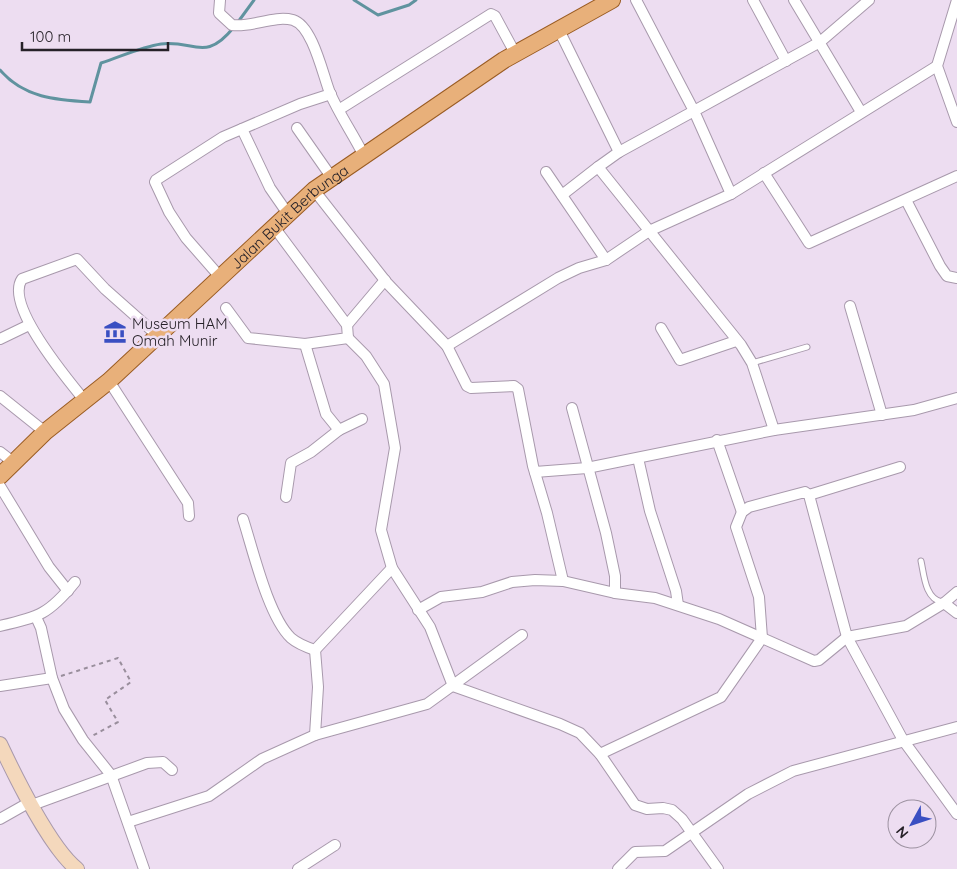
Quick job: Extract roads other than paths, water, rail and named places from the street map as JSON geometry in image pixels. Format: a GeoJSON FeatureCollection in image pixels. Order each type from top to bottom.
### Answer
{"type":"FeatureCollection","features":[{"type":"Feature","properties":{"kind":"main road","name":"Jalan Bukit Berbunga"},"geometry":{"type":"LineString","coordinates":[[0,476],[45,432],[109,381],[314,190],[363,154],[515,53],[612,0]]}},
{"type":"Feature","properties":{"kind":"street"},"geometry":{"type":"LineString","coordinates":[[220,0],[220,15],[236,26],[286,19],[297,22],[308,35],[331,94],[363,154]]}},
{"type":"Feature","properties":{"kind":"street"},"geometry":{"type":"LineString","coordinates":[[636,0],[694,111],[731,194]]}},
{"type":"Feature","properties":{"kind":"street"},"geometry":{"type":"LineString","coordinates":[[752,0],[786,60]]}},
{"type":"Feature","properties":{"kind":"street"},"geometry":{"type":"LineString","coordinates":[[794,0],[860,112]]}},
{"type":"Feature","properties":{"kind":"street"},"geometry":{"type":"LineString","coordinates":[[562,195],[619,152],[820,42],[869,0]]}},
{"type":"Feature","properties":{"kind":"street"},"geometry":{"type":"LineString","coordinates":[[957,0],[937,66],[957,122]]}},
{"type":"Feature","properties":{"kind":"street"},"geometry":{"type":"LineString","coordinates":[[340,109],[491,14],[495,16],[515,53]]}},
{"type":"Feature","properties":{"kind":"street"},"geometry":{"type":"LineString","coordinates":[[558,28],[619,152]]}},
{"type":"Feature","properties":{"kind":"street"},"geometry":{"type":"LineString","coordinates":[[447,346],[558,278],[579,268],[606,260],[649,231],[731,194],[860,112],[937,66]]}},
{"type":"Feature","properties":{"kind":"street"},"geometry":{"type":"LineString","coordinates":[[221,278],[186,238],[169,212],[155,181],[223,137],[300,104],[331,94]]}},
{"type":"Feature","properties":{"kind":"street"},"geometry":{"type":"LineString","coordinates":[[298,128],[332,178]]}},
{"type":"Feature","properties":{"kind":"street"},"geometry":{"type":"LineString","coordinates":[[242,129],[270,188],[288,214]]}},
{"type":"Feature","properties":{"kind":"street"},"geometry":{"type":"LineString","coordinates":[[598,166],[697,288],[736,341],[742,345],[752,363],[774,430]]}},
{"type":"Feature","properties":{"kind":"street"},"geometry":{"type":"LineString","coordinates":[[546,172],[606,260]]}},
{"type":"Feature","properties":{"kind":"street"},"geometry":{"type":"LineString","coordinates":[[764,173],[809,243],[957,176]]}},
{"type":"Feature","properties":{"kind":"street"},"geometry":{"type":"LineString","coordinates":[[314,190],[385,280],[447,346],[464,381],[469,387],[514,386],[518,388],[535,472],[547,513],[563,582]]}},
{"type":"Feature","properties":{"kind":"street"},"geometry":{"type":"LineString","coordinates":[[906,200],[940,266],[947,276],[957,278]]}},
{"type":"Feature","properties":{"kind":"street"},"geometry":{"type":"LineString","coordinates":[[274,228],[347,325],[348,338],[366,356],[384,384],[395,448],[380,526],[392,568],[432,631],[453,686],[573,730],[589,740],[635,805],[647,809],[663,808],[672,810],[692,832],[718,869]]}},
{"type":"Feature","properties":{"kind":"street"},"geometry":{"type":"LineString","coordinates":[[84,401],[29,325],[22,306],[20,280],[75,258],[105,289],[158,336]]}},
{"type":"Feature","properties":{"kind":"street"},"geometry":{"type":"LineString","coordinates":[[347,325],[385,280]]}},
{"type":"Feature","properties":{"kind":"street"},"geometry":{"type":"LineString","coordinates":[[850,306],[882,415]]}},
{"type":"Feature","properties":{"kind":"street"},"geometry":{"type":"LineString","coordinates":[[226,308],[246,337],[272,342],[305,344],[348,338]]}},
{"type":"Feature","properties":{"kind":"street"},"geometry":{"type":"LineString","coordinates":[[0,340],[29,325]]}},
{"type":"Feature","properties":{"kind":"street"},"geometry":{"type":"LineString","coordinates":[[661,328],[680,360],[736,341]]}},
{"type":"Feature","properties":{"kind":"street"},"geometry":{"type":"LineString","coordinates":[[305,344],[326,414],[339,430]]}},
{"type":"Feature","properties":{"kind":"street"},"geometry":{"type":"LineString","coordinates":[[109,381],[188,503],[189,516]]}},
{"type":"Feature","properties":{"kind":"street"},"geometry":{"type":"LineString","coordinates":[[0,396],[45,432]]}},
{"type":"Feature","properties":{"kind":"street"},"geometry":{"type":"LineString","coordinates":[[535,472],[587,468],[717,440],[914,410],[957,398]]}},
{"type":"Feature","properties":{"kind":"street"},"geometry":{"type":"LineString","coordinates":[[572,408],[606,533],[615,576],[615,593]]}},
{"type":"Feature","properties":{"kind":"street"},"geometry":{"type":"LineString","coordinates":[[286,497],[291,463],[311,452],[339,430],[362,419]]}},
{"type":"Feature","properties":{"kind":"street"},"geometry":{"type":"LineString","coordinates":[[717,440],[742,512]]}},
{"type":"Feature","properties":{"kind":"street"},"geometry":{"type":"LineString","coordinates":[[0,452],[13,462]]}},
{"type":"Feature","properties":{"kind":"street"},"geometry":{"type":"LineString","coordinates":[[638,458],[650,511],[676,591],[678,605]]}},
{"type":"Feature","properties":{"kind":"street"},"geometry":{"type":"LineString","coordinates":[[809,496],[900,467]]}},
{"type":"Feature","properties":{"kind":"street"},"geometry":{"type":"LineString","coordinates":[[0,486],[49,567],[68,591]]}},
{"type":"Feature","properties":{"kind":"street"},"geometry":{"type":"LineString","coordinates":[[600,754],[720,697],[762,638],[759,598],[736,530],[742,512],[750,506],[803,492],[809,496],[847,637],[903,740],[957,814]]}},
{"type":"Feature","properties":{"kind":"street"},"geometry":{"type":"LineString","coordinates":[[243,519],[274,612],[281,625],[296,642],[315,650]]}},
{"type":"Feature","properties":{"kind":"street"},"geometry":{"type":"LineString","coordinates":[[316,735],[318,687],[315,650],[392,568]]}},
{"type":"Feature","properties":{"kind":"street"},"geometry":{"type":"LineString","coordinates":[[418,610],[441,597],[482,592],[512,582],[535,580],[563,582],[615,593],[655,598],[678,605],[719,619],[814,661],[819,660],[847,637],[906,626],[944,603],[957,592]]}},
{"type":"Feature","properties":{"kind":"street"},"geometry":{"type":"LineString","coordinates":[[0,626],[36,617],[56,604],[75,582]]}},
{"type":"Feature","properties":{"kind":"street"},"geometry":{"type":"LineString","coordinates":[[944,603],[957,613]]}},
{"type":"Feature","properties":{"kind":"street"},"geometry":{"type":"LineString","coordinates":[[36,617],[41,628],[52,678],[64,709],[83,740],[111,775],[144,869]]}},
{"type":"Feature","properties":{"kind":"street"},"geometry":{"type":"LineString","coordinates":[[128,822],[209,796],[262,759],[316,735],[426,704],[522,635]]}},
{"type":"Feature","properties":{"kind":"street"},"geometry":{"type":"LineString","coordinates":[[0,686],[52,678]]}},
{"type":"Feature","properties":{"kind":"street"},"geometry":{"type":"LineString","coordinates":[[618,869],[635,852],[664,852],[748,794],[793,771],[957,727]]}},
{"type":"Feature","properties":{"kind":"street"},"geometry":{"type":"LineString","coordinates":[[0,744],[31,803],[61,852],[77,869]]}},
{"type":"Feature","properties":{"kind":"street"},"geometry":{"type":"LineString","coordinates":[[0,819],[31,803],[155,762],[163,762],[172,770]]}},
{"type":"Feature","properties":{"kind":"street"},"geometry":{"type":"LineString","coordinates":[[300,869],[335,845]]}},
{"type":"Feature","properties":{"kind":"lane"},"geometry":{"type":"LineString","coordinates":[[752,363],[807,347]]}},
{"type":"Feature","properties":{"kind":"lane"},"geometry":{"type":"LineString","coordinates":[[921,561],[929,591],[933,598],[944,603]]}},
{"type":"Feature","properties":{"kind":"waterway"},"geometry":{"type":"LineString","coordinates":[[238,22],[254,0]]}},
{"type":"Feature","properties":{"kind":"waterway"},"geometry":{"type":"LineString","coordinates":[[354,0],[378,15],[409,5],[416,0]]}},
{"type":"Feature","properties":{"kind":"waterway"},"geometry":{"type":"LineString","coordinates":[[0,70],[19,87],[41,96],[90,102],[101,63],[153,45],[173,44],[199,48],[207,47],[224,38],[234,27]]}},
{"type":"Feature","properties":{"kind":"place","name":"Museum HAM Omah Munir"},"geometry":{"type":"Point","coordinates":[115,332]}}]}
